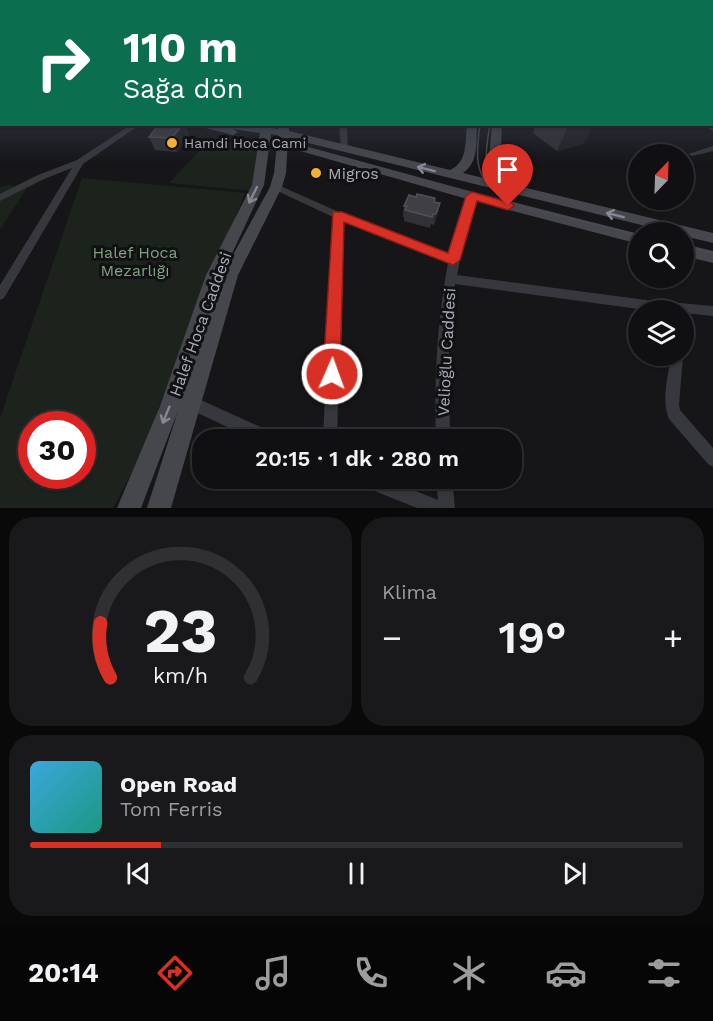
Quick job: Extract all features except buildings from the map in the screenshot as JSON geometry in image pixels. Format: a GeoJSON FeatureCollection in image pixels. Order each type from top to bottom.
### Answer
{"type":"FeatureCollection","features":[{"type":"Feature","properties":{"kind":"street"},"geometry":{"type":"LineString","coordinates":[[0,198],[41,177],[80,162],[135,126]]}},
{"type":"Feature","properties":{"kind":"street"},"geometry":{"type":"LineString","coordinates":[[215,126],[266,131]]}},
{"type":"Feature","properties":{"kind":"street"},"geometry":{"type":"LineString","coordinates":[[234,126],[345,148],[447,175],[713,238]]}},
{"type":"Feature","properties":{"kind":"street"},"geometry":{"type":"LineString","coordinates":[[343,126],[345,148]]}},
{"type":"Feature","properties":{"kind":"street"},"geometry":{"type":"LineString","coordinates":[[447,175],[462,171],[467,164],[472,126]]}},
{"type":"Feature","properties":{"kind":"street"},"geometry":{"type":"LineString","coordinates":[[497,126],[494,170],[497,178],[507,189]]}},
{"type":"Feature","properties":{"kind":"street","name":"Halef Hoca Caddesi"},"geometry":{"type":"LineString","coordinates":[[129,508],[170,407],[214,275],[258,185],[266,131]]}},
{"type":"Feature","properties":{"kind":"street"},"geometry":{"type":"LineString","coordinates":[[283,134],[313,151],[472,196],[628,235]]}},
{"type":"Feature","properties":{"kind":"street","name":"Halef Hoca Caddesi"},"geometry":{"type":"LineString","coordinates":[[165,505],[230,274],[278,180],[283,134]]}},
{"type":"Feature","properties":{"kind":"street"},"geometry":{"type":"LineString","coordinates":[[694,153],[713,147]]}},
{"type":"Feature","properties":{"kind":"street"},"geometry":{"type":"LineString","coordinates":[[313,151],[293,158],[278,180],[338,215],[453,260]]}},
{"type":"Feature","properties":{"kind":"street"},"geometry":{"type":"LineString","coordinates":[[0,295],[80,162]]}},
{"type":"Feature","properties":{"kind":"street","name":"Velioğlu Caddesi"},"geometry":{"type":"LineString","coordinates":[[443,429],[443,352],[450,279],[453,260],[472,196]]}},
{"type":"Feature","properties":{"kind":"street"},"geometry":{"type":"LineString","coordinates":[[330,429],[338,215]]}},
{"type":"Feature","properties":{"kind":"street"},"geometry":{"type":"LineString","coordinates":[[694,252],[713,257]]}},
{"type":"Feature","properties":{"kind":"street"},"geometry":{"type":"LineString","coordinates":[[450,279],[628,302]]}},
{"type":"Feature","properties":{"kind":"street"},"geometry":{"type":"LineString","coordinates":[[694,310],[713,311]]}},
{"type":"Feature","properties":{"kind":"street"},"geometry":{"type":"LineString","coordinates":[[676,366],[672,405],[674,414],[713,459]]}},
{"type":"Feature","properties":{"kind":"street"},"geometry":{"type":"LineString","coordinates":[[192,404],[248,429]]}},
{"type":"Feature","properties":{"kind":"street"},"geometry":{"type":"LineString","coordinates":[[390,489],[437,508]]}},
{"type":"Feature","properties":{"kind":"street"},"geometry":{"type":"LineString","coordinates":[[445,489],[447,508]]}},
{"type":"Feature","properties":{"kind":"green space"},"geometry":{"type":"Polygon","coordinates":[[[212,138],[260,150],[253,191],[169,183],[212,138]]]}},
{"type":"Feature","properties":{"kind":"green space","name":"Halef Hoca Mezarlığı"},"geometry":{"type":"Polygon","coordinates":[[[82,178],[245,193],[135,467],[113,508],[0,508],[0,418],[82,178]]]}},
{"type":"Feature","properties":{"kind":"green space"},"geometry":{"type":"Polygon","coordinates":[[[11,185],[26,189],[0,230],[0,187],[11,185]]]}},
{"type":"Feature","properties":{"kind":"tram line"},"geometry":{"type":"LineString","coordinates":[[480,126],[478,164],[486,182],[494,190],[518,206],[628,232]]}},
{"type":"Feature","properties":{"kind":"tram line"},"geometry":{"type":"LineString","coordinates":[[490,126],[487,163],[488,171],[496,185]]}},
{"type":"Feature","properties":{"kind":"tram line"},"geometry":{"type":"LineString","coordinates":[[694,248],[713,253]]}},
{"type":"Feature","properties":{"kind":"place","name":"Hamdi Hoca Cami"},"geometry":{"type":"Point","coordinates":[172,143]}},
{"type":"Feature","properties":{"kind":"place","name":"Migros"},"geometry":{"type":"Point","coordinates":[316,173]}},
{"type":"Feature","properties":{"kind":"route"},"geometry":{"type":"LineString","coordinates":[[332,374],[338,215],[453,260],[472,196],[508,206]]}}]}
